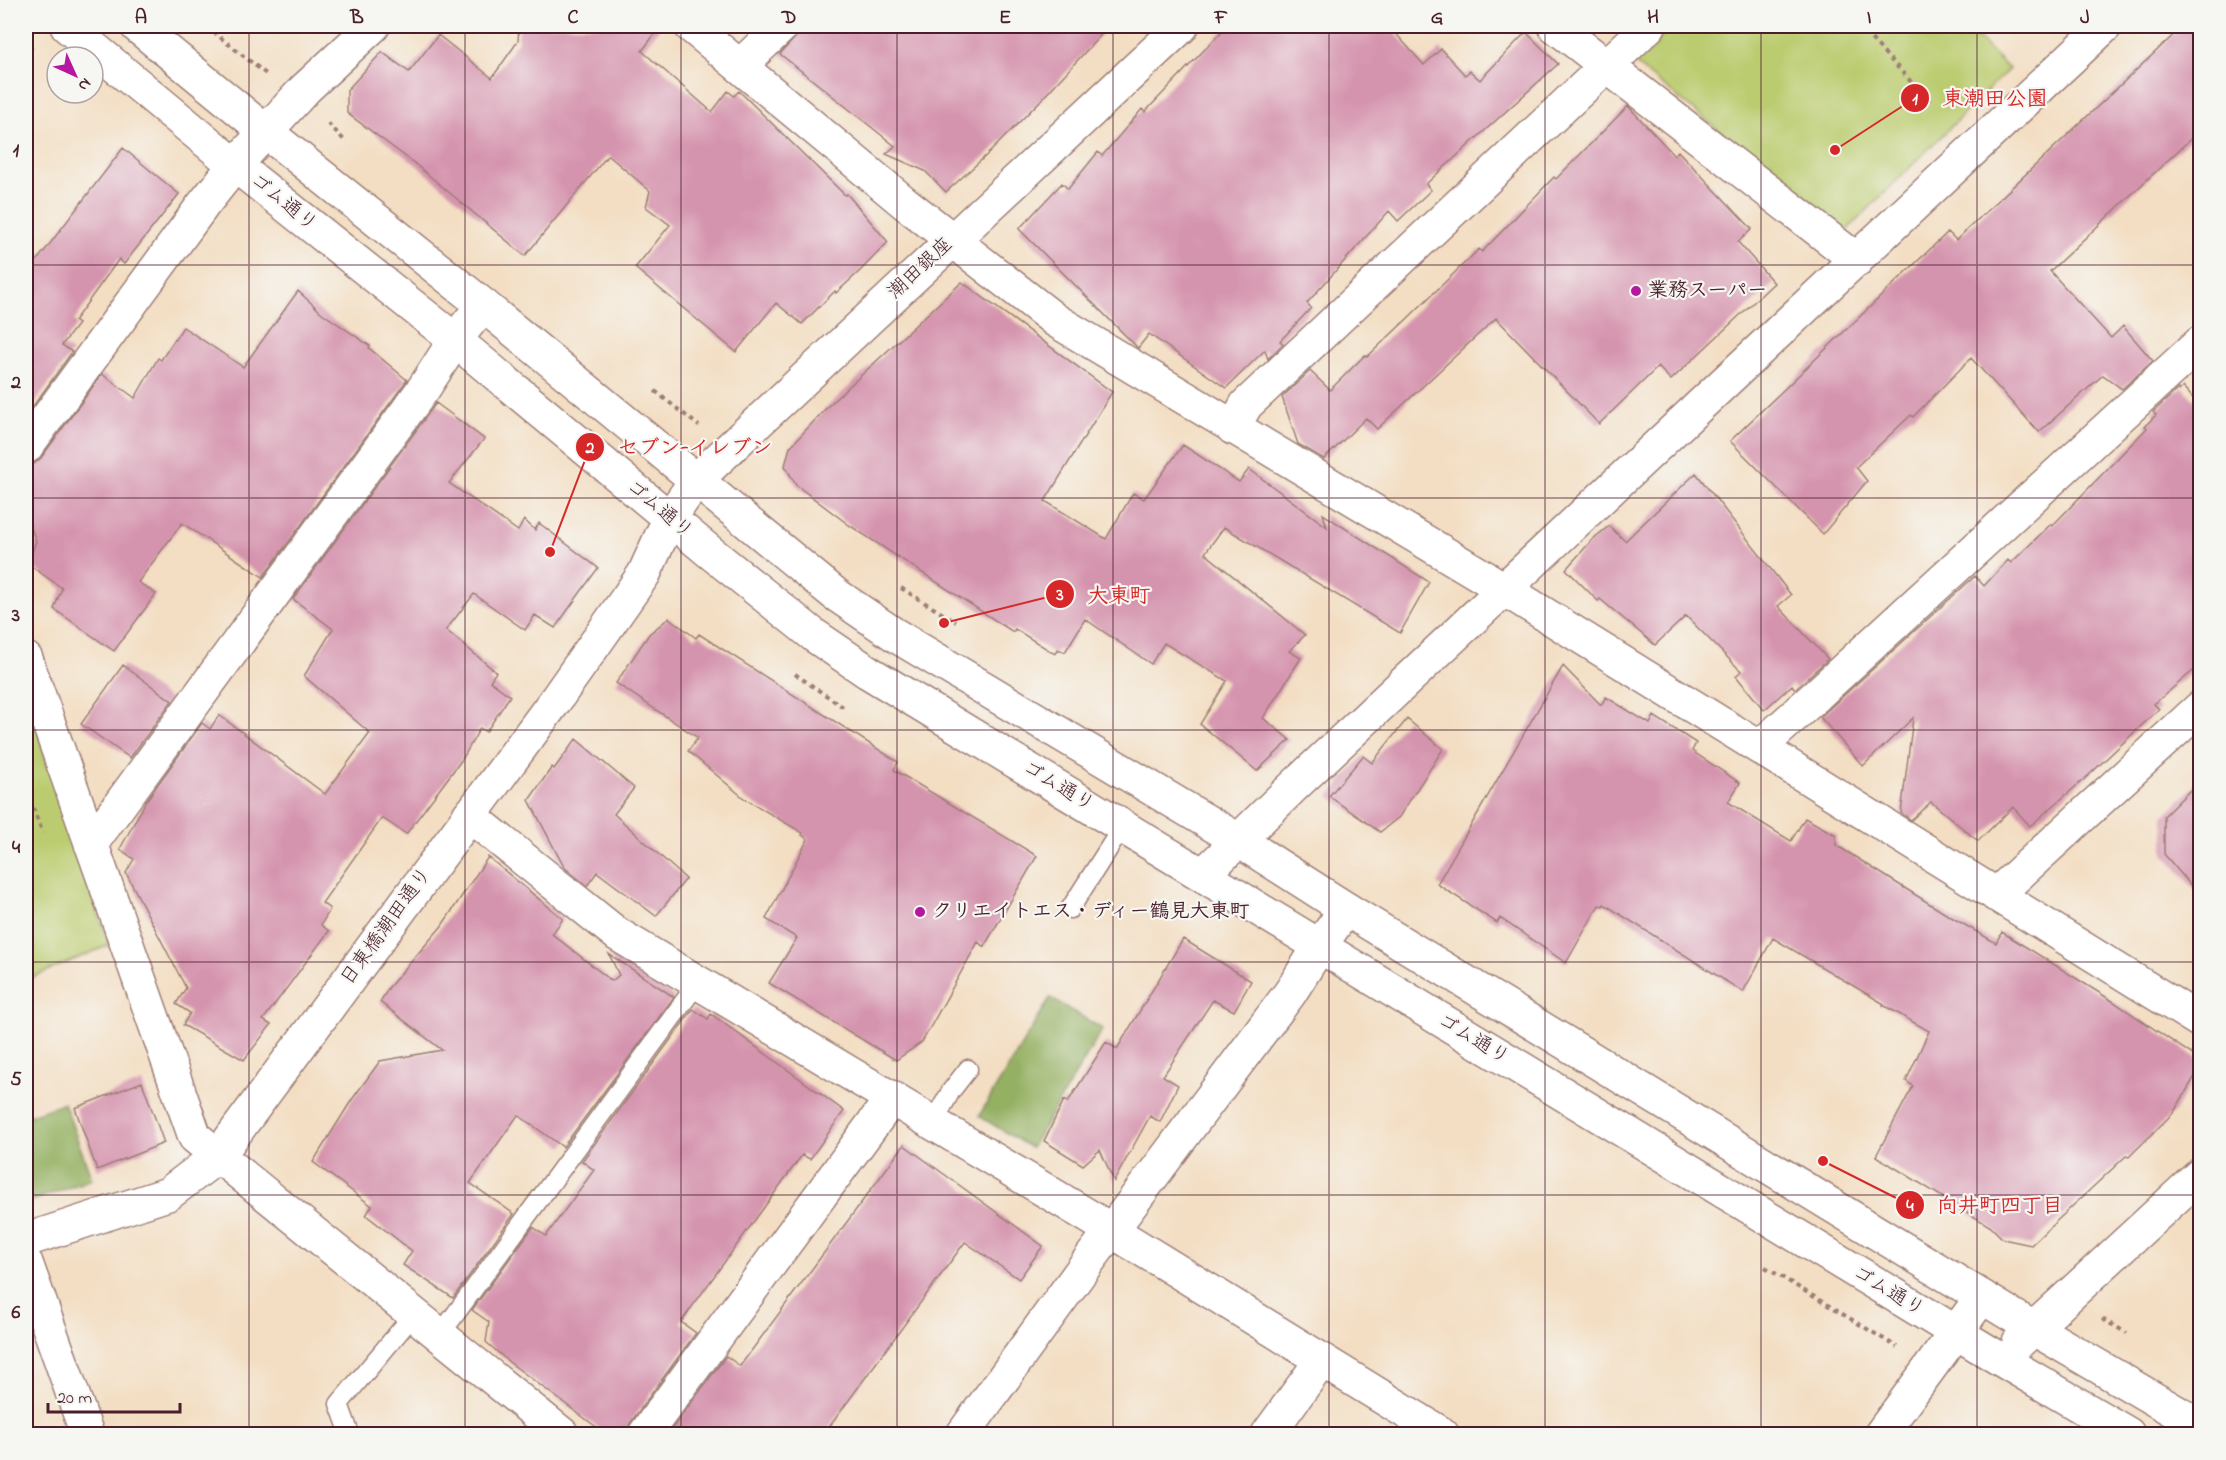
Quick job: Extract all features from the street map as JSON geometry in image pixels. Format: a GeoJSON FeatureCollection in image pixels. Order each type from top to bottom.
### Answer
{"type":"FeatureCollection","features":[{"type":"Feature","properties":{"kind":"street","name":"ゴム通り"},"geometry":{"type":"LineString","coordinates":[[67,26],[235,165],[455,340],[669,519],[814,636],[878,678],[1319,946],[1955,1332],[2128,1434]]}},
{"type":"Feature","properties":{"kind":"street"},"geometry":{"type":"LineString","coordinates":[[137,26],[483,304],[835,594],[895,635],[1238,840],[1346,909],[2033,1328],[2190,1427]]}},
{"type":"Feature","properties":{"kind":"street"},"geometry":{"type":"LineString","coordinates":[[26,447],[196,214],[235,165],[305,88],[373,26]]}},
{"type":"Feature","properties":{"kind":"street"},"geometry":{"type":"LineString","coordinates":[[691,26],[952,240],[1055,320],[1504,589],[2200,1021]]}},
{"type":"Feature","properties":{"kind":"street"},"geometry":{"type":"LineString","coordinates":[[740,66],[782,26]]}},
{"type":"Feature","properties":{"kind":"street","name":"潮田銀座"},"geometry":{"type":"LineString","coordinates":[[669,519],[697,479],[1182,26]]}},
{"type":"Feature","properties":{"kind":"street"},"geometry":{"type":"LineString","coordinates":[[1555,26],[1857,260]]}},
{"type":"Feature","properties":{"kind":"street"},"geometry":{"type":"LineString","coordinates":[[1233,428],[1246,405],[1649,26]]}},
{"type":"Feature","properties":{"kind":"street"},"geometry":{"type":"LineString","coordinates":[[1203,875],[2104,26]]}},
{"type":"Feature","properties":{"kind":"street"},"geometry":{"type":"LineString","coordinates":[[91,844],[483,304]]}},
{"type":"Feature","properties":{"kind":"street"},"geometry":{"type":"LineString","coordinates":[[1760,747],[2200,343]]}},
{"type":"Feature","properties":{"kind":"street","name":"日東橋潮田通り"},"geometry":{"type":"LineString","coordinates":[[26,1240],[168,1194],[218,1156],[557,698],[644,574],[669,519]]}},
{"type":"Feature","properties":{"kind":"street"},"geometry":{"type":"LineString","coordinates":[[26,659],[195,1137],[562,1434]]}},
{"type":"Feature","properties":{"kind":"street"},"geometry":{"type":"LineString","coordinates":[[1996,895],[2200,708]]}},
{"type":"Feature","properties":{"kind":"street"},"geometry":{"type":"LineString","coordinates":[[469,815],[617,933],[1112,1230],[1442,1434]]}},
{"type":"Feature","properties":{"kind":"street"},"geometry":{"type":"LineString","coordinates":[[963,1434],[1112,1230],[1290,993],[1319,946],[1346,909]]}},
{"type":"Feature","properties":{"kind":"street"},"geometry":{"type":"LineString","coordinates":[[645,1434],[892,1098]]}},
{"type":"Feature","properties":{"kind":"street"},"geometry":{"type":"LineString","coordinates":[[2000,1359],[2200,1175]]}},
{"type":"Feature","properties":{"kind":"street"},"geometry":{"type":"LineString","coordinates":[[26,1263],[87,1434]]}},
{"type":"Feature","properties":{"kind":"street"},"geometry":{"type":"LineString","coordinates":[[1881,1434],[1982,1297]]}},
{"type":"Feature","properties":{"kind":"street"},"geometry":{"type":"LineString","coordinates":[[1268,1434],[1322,1360]]}},
{"type":"Feature","properties":{"kind":"lane"},"geometry":{"type":"LineString","coordinates":[[1070,909],[1123,826]]}},
{"type":"Feature","properties":{"kind":"lane"},"geometry":{"type":"LineString","coordinates":[[440,1335],[699,981]]}},
{"type":"Feature","properties":{"kind":"lane"},"geometry":{"type":"LineString","coordinates":[[933,1123],[951,1091],[968,1069]]}},
{"type":"Feature","properties":{"kind":"lane"},"geometry":{"type":"LineString","coordinates":[[350,1434],[339,1404],[414,1314]]}},
{"type":"Feature","properties":{"kind":"path"},"geometry":{"type":"LineString","coordinates":[[206,26],[266,74]]}},
{"type":"Feature","properties":{"kind":"path"},"geometry":{"type":"LineString","coordinates":[[1859,26],[1930,103]]}},
{"type":"Feature","properties":{"kind":"path"},"geometry":{"type":"LineString","coordinates":[[897,585],[957,622]]}},
{"type":"Feature","properties":{"kind":"green space"},"geometry":{"type":"Polygon","coordinates":[[[1673,26],[1966,26],[2009,69],[1846,231],[1633,62],[1673,26]]]}},
{"type":"Feature","properties":{"kind":"green space"},"geometry":{"type":"Polygon","coordinates":[[[26,695],[109,945],[26,980],[26,695]]]}},
{"type":"Feature","properties":{"kind":"green space"},"geometry":{"type":"Polygon","coordinates":[[[1050,998],[1103,1029],[1031,1148],[979,1116],[1050,998]]]}},
{"type":"Feature","properties":{"kind":"green space"},"geometry":{"type":"Polygon","coordinates":[[[64,1103],[92,1179],[32,1201],[26,1183],[26,1117],[64,1103]]]}},
{"type":"Feature","properties":{"kind":"building"},"geometry":{"type":"Polygon","coordinates":[[[519,26],[661,26],[642,51],[712,112],[728,91],[734,96],[739,91],[845,195],[847,194],[888,242],[802,324],[776,303],[736,352],[635,268],[670,225],[646,207],[650,191],[608,155],[525,256],[414,163],[347,113],[347,90],[382,52],[409,72],[438,35],[492,78],[518,41],[519,26]]]}},
{"type":"Feature","properties":{"kind":"building"},"geometry":{"type":"Polygon","coordinates":[[[806,26],[1109,26],[990,152],[946,192],[925,171],[886,154],[895,146],[780,54],[806,26]]]}},
{"type":"Feature","properties":{"kind":"building"},"geometry":{"type":"Polygon","coordinates":[[[1227,26],[1389,26],[1424,65],[1441,49],[1465,75],[1470,71],[1480,80],[1526,32],[1558,64],[1426,184],[1431,190],[1398,221],[1389,211],[1307,303],[1311,308],[1280,341],[1283,344],[1268,359],[1265,350],[1226,388],[1149,334],[1138,348],[1019,229],[1062,183],[1068,189],[1098,152],[1102,156],[1142,109],[1145,112],[1227,26]]]}},
{"type":"Feature","properties":{"kind":"building"},"geometry":{"type":"Polygon","coordinates":[[[2183,26],[2200,26],[2200,130],[2050,271],[2111,338],[2123,326],[2153,361],[2122,389],[2103,375],[2039,432],[1971,358],[1913,417],[1911,415],[1856,467],[1867,481],[1823,534],[1730,441],[1948,232],[1956,240],[2183,26]]]}},
{"type":"Feature","properties":{"kind":"building"},"geometry":{"type":"Polygon","coordinates":[[[1628,106],[1674,155],[1678,151],[1752,229],[1738,242],[1774,283],[1671,380],[1658,367],[1599,424],[1496,318],[1377,429],[1366,418],[1324,459],[1298,444],[1282,397],[1310,371],[1330,390],[1479,249],[1482,252],[1554,177],[1556,179],[1628,106]]]}},
{"type":"Feature","properties":{"kind":"building"},"geometry":{"type":"Polygon","coordinates":[[[123,148],[179,194],[124,264],[119,259],[74,321],[78,324],[62,345],[72,352],[26,416],[26,275],[123,148]]]}},
{"type":"Feature","properties":{"kind":"building"},"geometry":{"type":"Polygon","coordinates":[[[962,282],[1112,392],[1045,501],[1106,539],[1133,493],[1144,499],[1183,445],[1239,482],[1249,469],[1327,527],[1323,514],[1429,582],[1400,633],[1224,527],[1205,553],[1305,635],[1289,651],[1301,658],[1263,718],[1290,740],[1257,771],[1200,724],[1227,681],[1164,643],[1151,664],[1085,619],[1065,652],[1057,649],[1055,654],[1015,629],[1013,632],[849,525],[796,485],[785,466],[790,447],[829,405],[962,282]]]}},
{"type":"Feature","properties":{"kind":"building"},"geometry":{"type":"Polygon","coordinates":[[[298,291],[322,313],[370,346],[369,348],[407,380],[263,577],[182,523],[138,582],[156,594],[114,651],[54,609],[62,588],[28,564],[36,541],[26,515],[26,465],[34,464],[41,458],[102,374],[135,398],[158,358],[161,360],[183,327],[243,367],[298,291]]]}},
{"type":"Feature","properties":{"kind":"building"},"geometry":{"type":"Polygon","coordinates":[[[2183,387],[2200,406],[2200,665],[2154,704],[2159,709],[2089,775],[2030,826],[2013,807],[1978,841],[1931,802],[1911,820],[1901,813],[1913,718],[1863,766],[1820,717],[1975,576],[1984,586],[2008,560],[2011,563],[2051,524],[2052,526],[2147,428],[2145,426],[2156,415],[2153,412],[2183,387]]]}},
{"type":"Feature","properties":{"kind":"building"},"geometry":{"type":"Polygon","coordinates":[[[436,403],[484,439],[449,483],[518,531],[524,520],[535,530],[539,523],[598,568],[555,628],[535,615],[525,630],[474,594],[446,630],[496,672],[490,681],[510,696],[486,732],[480,728],[463,758],[406,834],[382,818],[322,903],[330,909],[321,925],[329,931],[263,1020],[271,1025],[244,1060],[183,1025],[190,1013],[176,1004],[186,988],[126,873],[134,859],[120,849],[146,801],[202,723],[210,729],[219,715],[325,794],[370,733],[304,676],[333,629],[293,599],[436,403]]]}},
{"type":"Feature","properties":{"kind":"building"},"geometry":{"type":"Polygon","coordinates":[[[1696,473],[1791,595],[1778,606],[1828,659],[1795,689],[1792,685],[1764,710],[1736,676],[1741,671],[1686,616],[1655,645],[1600,599],[1598,601],[1566,569],[1593,539],[1609,526],[1625,541],[1696,473]]]}},
{"type":"Feature","properties":{"kind":"building"},"geometry":{"type":"Polygon","coordinates":[[[669,618],[696,638],[699,634],[898,762],[894,770],[1037,856],[984,947],[978,942],[922,1042],[896,1060],[769,983],[797,938],[766,919],[808,839],[802,835],[803,833],[745,799],[688,751],[698,738],[616,683],[649,634],[669,618]]]}},
{"type":"Feature","properties":{"kind":"building"},"geometry":{"type":"Polygon","coordinates":[[[123,665],[172,701],[130,758],[81,724],[123,665]]]}},
{"type":"Feature","properties":{"kind":"building"},"geometry":{"type":"Polygon","coordinates":[[[1563,666],[1601,705],[1606,697],[1650,724],[1654,716],[1696,743],[1692,751],[1740,783],[1728,802],[1791,841],[1805,818],[1836,835],[1836,845],[1946,914],[1996,943],[2002,932],[2114,1002],[2200,1060],[2200,1068],[2174,1112],[2129,1157],[2126,1156],[2031,1245],[2003,1239],[1991,1227],[1876,1156],[1913,1086],[1906,1081],[1929,1031],[1773,938],[1743,992],[1604,904],[1599,905],[1566,963],[1500,918],[1497,923],[1437,884],[1563,666]]]}},
{"type":"Feature","properties":{"kind":"building"},"geometry":{"type":"Polygon","coordinates":[[[1407,719],[1443,749],[1399,817],[1380,832],[1329,796],[1363,756],[1372,763],[1407,719]]]}},
{"type":"Feature","properties":{"kind":"building"},"geometry":{"type":"Polygon","coordinates":[[[576,739],[634,788],[614,814],[686,879],[656,916],[597,872],[587,886],[564,867],[529,800],[552,767],[554,769],[576,739]]]}},
{"type":"Feature","properties":{"kind":"building"},"geometry":{"type":"Polygon","coordinates":[[[2200,780],[2200,896],[2164,854],[2164,816],[2200,780]]]}},
{"type":"Feature","properties":{"kind":"building"},"geometry":{"type":"Polygon","coordinates":[[[488,857],[563,919],[552,934],[612,981],[619,975],[609,954],[674,997],[563,1147],[518,1115],[470,1183],[514,1214],[453,1298],[403,1265],[412,1251],[366,1215],[372,1206],[313,1162],[351,1101],[380,1061],[442,1050],[380,1002],[389,987],[441,927],[488,857]]]}},
{"type":"Feature","properties":{"kind":"building"},"geometry":{"type":"Polygon","coordinates":[[[1183,939],[1251,981],[1234,1011],[1213,1000],[1163,1076],[1178,1085],[1160,1122],[1150,1116],[1114,1181],[1100,1150],[1083,1165],[1044,1141],[1064,1100],[1068,1102],[1106,1042],[1117,1049],[1183,939]]]}},
{"type":"Feature","properties":{"kind":"building"},"geometry":{"type":"Polygon","coordinates":[[[693,1009],[708,1019],[711,1014],[844,1111],[810,1159],[802,1155],[681,1322],[696,1333],[630,1423],[627,1434],[606,1434],[509,1362],[486,1342],[489,1322],[472,1310],[533,1227],[546,1236],[594,1170],[582,1161],[693,1009]]]}},
{"type":"Feature","properties":{"kind":"building"},"geometry":{"type":"Polygon","coordinates":[[[142,1082],[164,1143],[97,1170],[75,1108],[142,1082]]]}},
{"type":"Feature","properties":{"kind":"building"},"geometry":{"type":"Polygon","coordinates":[[[904,1145],[1043,1246],[1019,1279],[965,1242],[824,1434],[668,1434],[726,1356],[740,1366],[904,1145]]]}},
{"type":"Feature","properties":{"kind":"place","name":"東潮田公園"},"geometry":{"type":"Point","coordinates":[1835,150]}},
{"type":"Feature","properties":{"kind":"place","name":"業務スーパー"},"geometry":{"type":"Point","coordinates":[1636,291]}},
{"type":"Feature","properties":{"kind":"place","name":"セブン-イレブン"},"geometry":{"type":"Point","coordinates":[550,552]}},
{"type":"Feature","properties":{"kind":"place","name":"大東町"},"geometry":{"type":"Point","coordinates":[944,623]}},
{"type":"Feature","properties":{"kind":"place","name":"クリエイトエス・ディー鶴見大東町"},"geometry":{"type":"Point","coordinates":[920,912]}},
{"type":"Feature","properties":{"kind":"place","name":"向井町四丁目"},"geometry":{"type":"Point","coordinates":[1823,1161]}}]}
